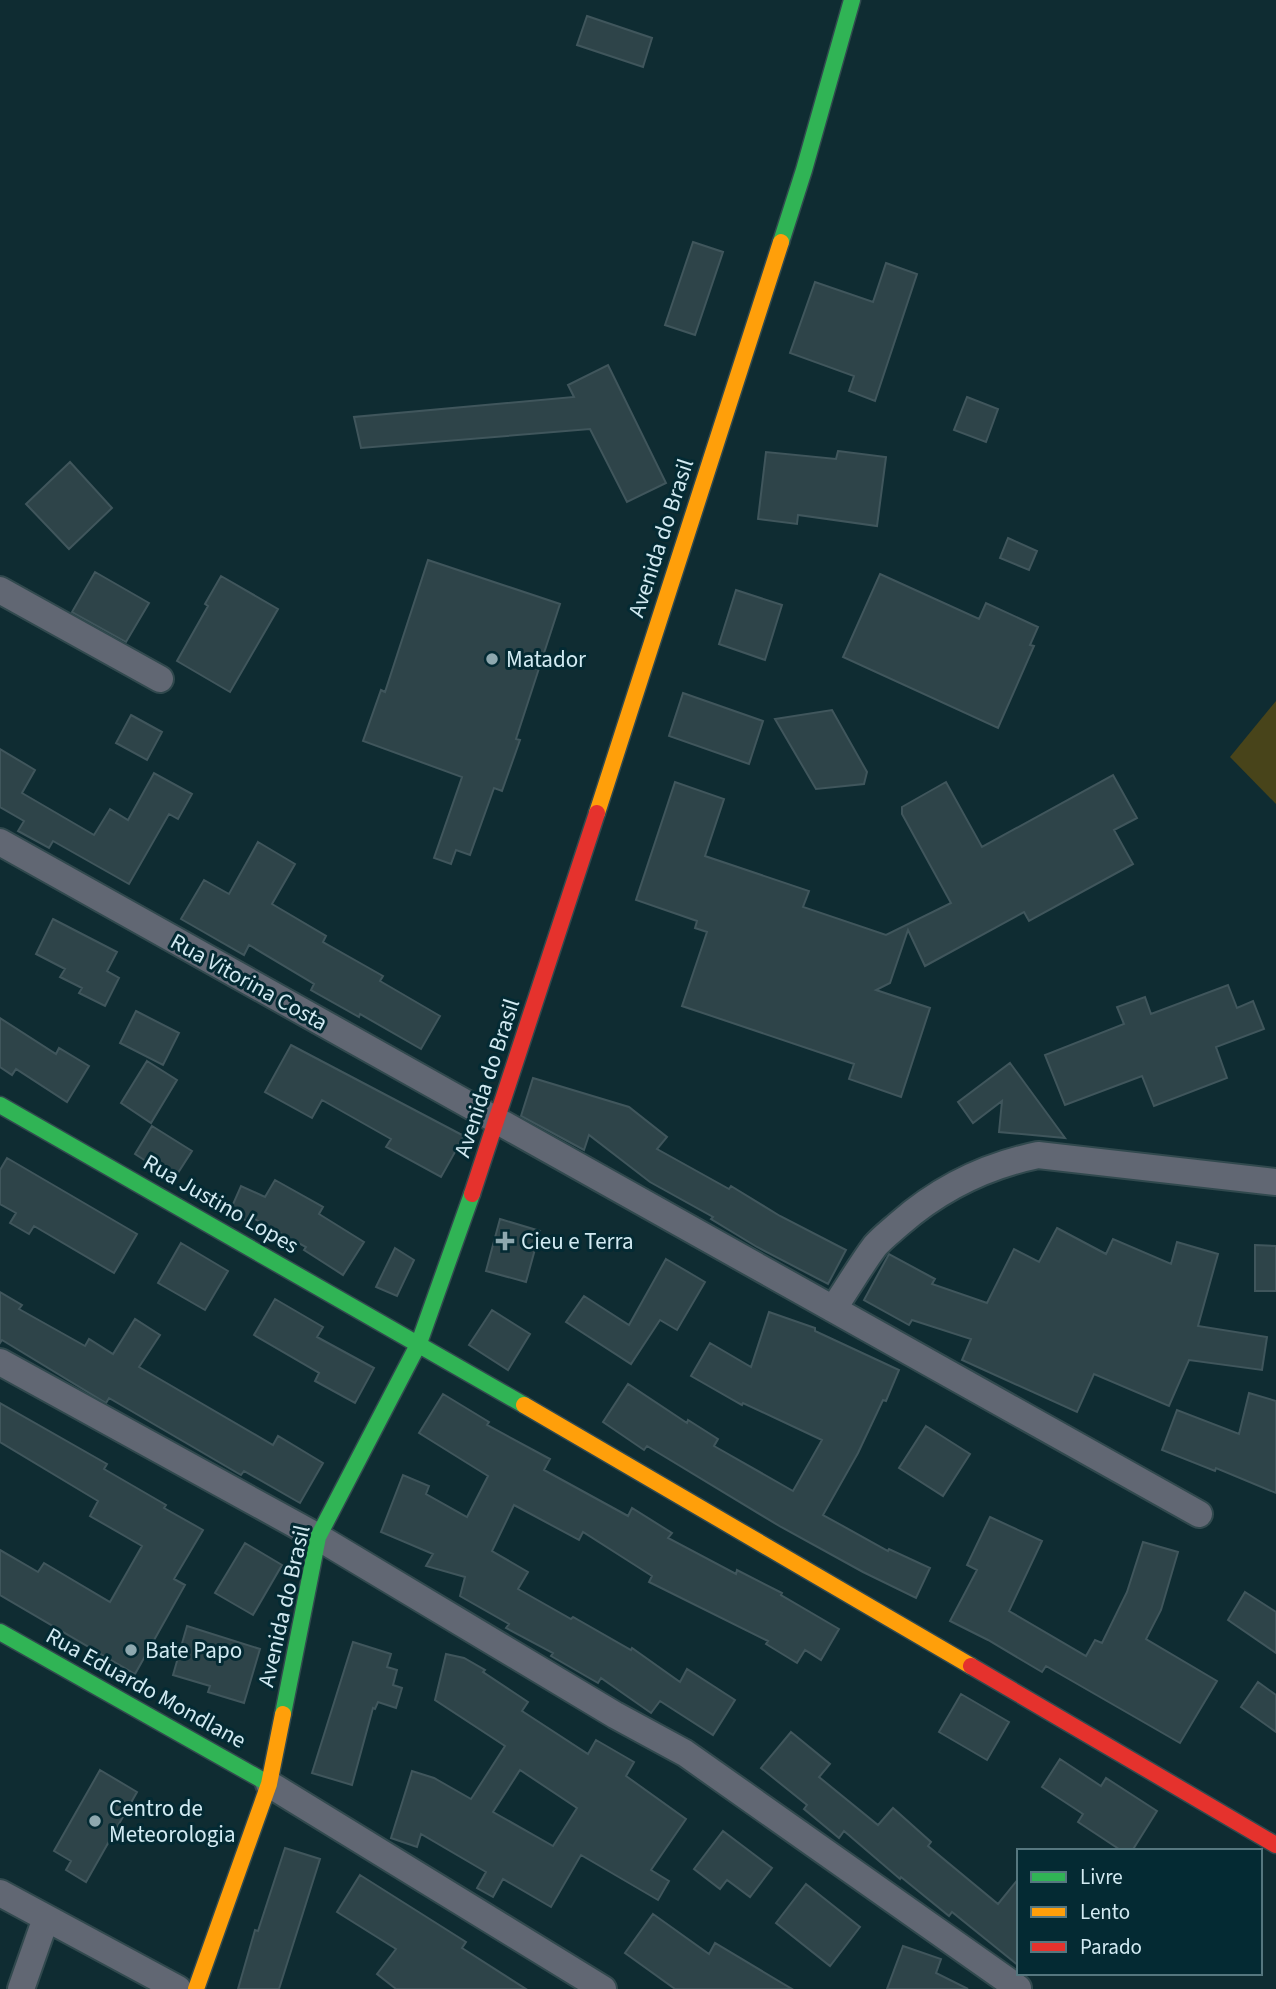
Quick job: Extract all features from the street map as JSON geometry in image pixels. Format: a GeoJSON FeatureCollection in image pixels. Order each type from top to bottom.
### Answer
{"type":"FeatureCollection","features":[{"type":"Feature","properties":{"kind":"street","name":"Avenida do Brasil"},"geometry":{"type":"LineString","coordinates":[[196,1989],[269,1784],[318,1537],[419,1343],[497,1122],[804,170],[852,0]]}},
{"type":"Feature","properties":{"kind":"street"},"geometry":{"type":"LineString","coordinates":[[0,590],[160,679]]}},
{"type":"Feature","properties":{"kind":"street","name":"Rua Vitorina Costa"},"geometry":{"type":"LineString","coordinates":[[0,842],[1199,1514]]}},
{"type":"Feature","properties":{"kind":"street","name":"Rua Justino Lopes"},"geometry":{"type":"LineString","coordinates":[[0,1105],[419,1343],[1276,1845]]}},
{"type":"Feature","properties":{"kind":"street"},"geometry":{"type":"LineString","coordinates":[[833,1309],[877,1244],[906,1218],[943,1191],[975,1173],[1009,1161],[1038,1155],[1276,1182]]}},
{"type":"Feature","properties":{"kind":"street"},"geometry":{"type":"LineString","coordinates":[[0,1362],[318,1537],[685,1754],[1018,1988]]}},
{"type":"Feature","properties":{"kind":"street","name":"Rua Eduardo Mondlane"},"geometry":{"type":"LineString","coordinates":[[0,1632],[269,1784]]}},
{"type":"Feature","properties":{"kind":"street"},"geometry":{"type":"LineString","coordinates":[[269,1784],[603,1989]]}},
{"type":"Feature","properties":{"kind":"street"},"geometry":{"type":"LineString","coordinates":[[0,1893],[178,1989]]}},
{"type":"Feature","properties":{"kind":"street"},"geometry":{"type":"LineString","coordinates":[[21,1989],[46,1918]]}},
{"type":"Feature","properties":{"kind":"shaded area"},"geometry":{"type":"Polygon","coordinates":[[[1276,701],[1276,804],[1230,757],[1276,701]]]}},
{"type":"Feature","properties":{"kind":"building"},"geometry":{"type":"Polygon","coordinates":[[[587,16],[652,38],[643,67],[577,45],[587,16]]]}},
{"type":"Feature","properties":{"kind":"building"},"geometry":{"type":"Polygon","coordinates":[[[693,242],[723,252],[695,335],[665,325],[693,242]]]}},
{"type":"Feature","properties":{"kind":"building"},"geometry":{"type":"Polygon","coordinates":[[[886,263],[917,274],[875,401],[849,391],[854,376],[790,353],[815,282],[873,302],[886,263]]]}},
{"type":"Feature","properties":{"kind":"building"},"geometry":{"type":"Polygon","coordinates":[[[608,365],[666,483],[627,502],[590,429],[361,448],[354,417],[574,397],[568,385],[608,365]]]}},
{"type":"Feature","properties":{"kind":"building"},"geometry":{"type":"Polygon","coordinates":[[[967,397],[998,409],[986,442],[954,430],[967,397]]]}},
{"type":"Feature","properties":{"kind":"building"},"geometry":{"type":"Polygon","coordinates":[[[838,451],[886,457],[877,526],[798,515],[797,524],[758,519],[766,452],[836,459],[838,451]]]}},
{"type":"Feature","properties":{"kind":"building"},"geometry":{"type":"Polygon","coordinates":[[[70,462],[112,508],[69,549],[26,504],[70,462]]]}},
{"type":"Feature","properties":{"kind":"building"},"geometry":{"type":"Polygon","coordinates":[[[1008,538],[1037,551],[1029,570],[1000,558],[1008,538]]]}},
{"type":"Feature","properties":{"kind":"building"},"geometry":{"type":"Polygon","coordinates":[[[428,560],[560,604],[502,791],[494,788],[470,855],[456,850],[451,864],[434,858],[462,777],[363,741],[381,690],[385,692],[428,560]]]}},
{"type":"Feature","properties":{"kind":"building"},"geometry":{"type":"Polygon","coordinates":[[[95,572],[149,603],[126,642],[72,612],[95,572]]]}},
{"type":"Feature","properties":{"kind":"building"},"geometry":{"type":"Polygon","coordinates":[[[880,574],[979,619],[986,603],[1038,627],[1030,645],[1034,646],[998,728],[843,657],[880,574]]]}},
{"type":"Feature","properties":{"kind":"building"},"geometry":{"type":"Polygon","coordinates":[[[221,576],[278,609],[230,692],[177,661],[208,606],[205,604],[221,576]]]}},
{"type":"Feature","properties":{"kind":"building"},"geometry":{"type":"Polygon","coordinates":[[[736,590],[782,605],[765,660],[719,644],[736,590]]]}},
{"type":"Feature","properties":{"kind":"building"},"geometry":{"type":"Polygon","coordinates":[[[683,693],[763,721],[749,764],[669,736],[683,693]]]}},
{"type":"Feature","properties":{"kind":"building"},"geometry":{"type":"Polygon","coordinates":[[[832,710],[867,772],[864,784],[816,789],[775,719],[832,710]]]}},
{"type":"Feature","properties":{"kind":"building"},"geometry":{"type":"Polygon","coordinates":[[[131,715],[162,732],[147,760],[116,743],[131,715]]]}},
{"type":"Feature","properties":{"kind":"building"},"geometry":{"type":"Polygon","coordinates":[[[0,749],[35,770],[22,793],[94,835],[110,809],[128,820],[154,773],[192,794],[178,819],[169,814],[129,884],[53,841],[49,848],[18,831],[24,821],[0,807],[0,749]]]}},
{"type":"Feature","properties":{"kind":"building"},"geometry":{"type":"Polygon","coordinates":[[[1113,775],[1137,818],[1114,830],[1133,864],[1029,921],[1024,912],[925,966],[908,930],[890,983],[876,990],[930,1008],[901,1097],[849,1079],[854,1064],[682,1006],[707,932],[695,928],[697,921],[636,900],[675,782],[724,799],[705,856],[809,891],[803,907],[886,935],[951,903],[902,814],[902,807],[946,782],[982,847],[1113,775]]]}},
{"type":"Feature","properties":{"kind":"building"},"geometry":{"type":"Polygon","coordinates":[[[258,842],[295,864],[272,904],[326,936],[323,942],[383,976],[380,981],[440,1016],[421,1049],[311,990],[314,984],[249,945],[244,955],[181,919],[204,880],[229,894],[258,842]]]}},
{"type":"Feature","properties":{"kind":"building"},"geometry":{"type":"Polygon","coordinates":[[[53,919],[117,952],[107,971],[119,978],[105,1006],[79,993],[82,988],[60,977],[65,969],[36,954],[53,919]]]}},
{"type":"Feature","properties":{"kind":"building"},"geometry":{"type":"Polygon","coordinates":[[[1228,985],[1237,1008],[1253,1001],[1264,1029],[1216,1047],[1227,1078],[1154,1106],[1142,1076],[1065,1105],[1045,1055],[1124,1024],[1117,1007],[1145,997],[1151,1014],[1228,985]]]}},
{"type":"Feature","properties":{"kind":"building"},"geometry":{"type":"Polygon","coordinates":[[[136,1011],[179,1033],[163,1065],[120,1043],[136,1011]]]}},
{"type":"Feature","properties":{"kind":"building"},"geometry":{"type":"Polygon","coordinates":[[[0,1018],[56,1054],[59,1048],[89,1066],[67,1102],[16,1069],[12,1075],[0,1067],[0,1018]]]}},
{"type":"Feature","properties":{"kind":"building"},"geometry":{"type":"Polygon","coordinates":[[[291,1045],[464,1136],[441,1177],[386,1147],[391,1139],[322,1100],[312,1118],[265,1092],[291,1045]]]}},
{"type":"Feature","properties":{"kind":"building"},"geometry":{"type":"Polygon","coordinates":[[[147,1061],[177,1080],[151,1123],[121,1103],[147,1061]]]}},
{"type":"Feature","properties":{"kind":"building"},"geometry":{"type":"Polygon","coordinates":[[[1010,1063],[1065,1138],[999,1132],[1002,1101],[973,1123],[958,1102],[1010,1063]]]}},
{"type":"Feature","properties":{"kind":"building"},"geometry":{"type":"Polygon","coordinates":[[[533,1078],[629,1107],[667,1137],[657,1149],[729,1189],[731,1186],[780,1216],[846,1250],[828,1284],[757,1247],[711,1219],[713,1217],[650,1182],[589,1135],[584,1150],[521,1116],[533,1078]]]}},
{"type":"Feature","properties":{"kind":"building"},"geometry":{"type":"Polygon","coordinates":[[[152,1126],[192,1151],[174,1179],[135,1154],[152,1126]]]}},
{"type":"Feature","properties":{"kind":"building"},"geometry":{"type":"Polygon","coordinates":[[[7,1158],[137,1234],[114,1273],[34,1226],[29,1234],[10,1223],[16,1213],[0,1204],[0,1170],[7,1158]]]}},
{"type":"Feature","properties":{"kind":"building"},"geometry":{"type":"Polygon","coordinates":[[[275,1180],[323,1207],[319,1214],[364,1242],[343,1275],[304,1250],[306,1247],[249,1216],[247,1221],[230,1211],[241,1186],[265,1197],[275,1180]]]}},
{"type":"Feature","properties":{"kind":"building"},"geometry":{"type":"Polygon","coordinates":[[[500,1219],[540,1231],[526,1282],[486,1271],[500,1219]]]}},
{"type":"Feature","properties":{"kind":"building"},"geometry":{"type":"Polygon","coordinates":[[[1057,1228],[1106,1254],[1113,1239],[1171,1264],[1177,1242],[1218,1254],[1198,1326],[1267,1337],[1262,1370],[1189,1360],[1169,1406],[1094,1374],[1077,1412],[962,1360],[971,1339],[912,1320],[909,1325],[864,1300],[889,1254],[935,1279],[932,1284],[987,1303],[1014,1249],[1039,1262],[1057,1228]]]}},
{"type":"Feature","properties":{"kind":"building"},"geometry":{"type":"Polygon","coordinates":[[[181,1243],[228,1271],[205,1310],[158,1283],[181,1243]]]}},
{"type":"Feature","properties":{"kind":"building"},"geometry":{"type":"Polygon","coordinates":[[[1255,1245],[1276,1246],[1276,1291],[1255,1291],[1255,1245]]]}},
{"type":"Feature","properties":{"kind":"building"},"geometry":{"type":"Polygon","coordinates":[[[395,1248],[414,1260],[397,1296],[376,1287],[395,1248]]]}},
{"type":"Feature","properties":{"kind":"building"},"geometry":{"type":"Polygon","coordinates":[[[666,1259],[705,1282],[677,1330],[660,1320],[631,1364],[566,1322],[584,1296],[629,1325],[666,1259]]]}},
{"type":"Feature","properties":{"kind":"building"},"geometry":{"type":"Polygon","coordinates":[[[0,1292],[22,1305],[19,1309],[85,1346],[89,1339],[113,1354],[135,1319],[160,1335],[139,1367],[273,1445],[278,1436],[323,1463],[300,1503],[244,1471],[241,1475],[109,1398],[106,1403],[2,1340],[0,1343],[0,1292]]]}},
{"type":"Feature","properties":{"kind":"building"},"geometry":{"type":"Polygon","coordinates":[[[275,1299],[323,1327],[317,1337],[374,1368],[355,1403],[315,1381],[319,1373],[254,1335],[275,1299]]]}},
{"type":"Feature","properties":{"kind":"building"},"geometry":{"type":"Polygon","coordinates":[[[492,1310],[530,1334],[508,1370],[469,1345],[492,1310]]]}},
{"type":"Feature","properties":{"kind":"building"},"geometry":{"type":"Polygon","coordinates":[[[769,1312],[815,1328],[815,1331],[899,1370],[886,1401],[883,1400],[858,1453],[823,1515],[888,1551],[889,1549],[930,1568],[916,1598],[781,1527],[647,1446],[644,1450],[603,1422],[628,1384],[687,1423],[688,1420],[718,1439],[714,1446],[793,1491],[822,1440],[743,1403],[742,1405],[691,1376],[710,1343],[751,1367],[769,1312]]]}},
{"type":"Feature","properties":{"kind":"building"},"geometry":{"type":"Polygon","coordinates":[[[1249,1393],[1276,1401],[1276,1493],[1216,1468],[1215,1471],[1162,1450],[1177,1410],[1239,1434],[1249,1393]]]}},
{"type":"Feature","properties":{"kind":"building"},"geometry":{"type":"Polygon","coordinates":[[[443,1394],[489,1422],[487,1425],[550,1459],[544,1470],[628,1516],[632,1508],[672,1533],[668,1538],[736,1574],[737,1570],[782,1593],[781,1595],[839,1629],[821,1660],[805,1650],[797,1663],[766,1644],[768,1641],[649,1582],[652,1576],[583,1532],[579,1540],[514,1505],[492,1551],[528,1572],[518,1589],[571,1619],[573,1617],[631,1650],[632,1648],[680,1682],[687,1669],[735,1700],[713,1735],[660,1701],[651,1713],[601,1678],[598,1683],[551,1656],[553,1653],[506,1628],[509,1624],[460,1596],[465,1577],[426,1566],[433,1554],[381,1532],[403,1475],[429,1486],[426,1494],[467,1517],[488,1476],[419,1433],[443,1394]]]}},
{"type":"Feature","properties":{"kind":"building"},"geometry":{"type":"Polygon","coordinates":[[[0,1403],[107,1464],[104,1469],[203,1530],[174,1579],[185,1585],[135,1674],[0,1595],[0,1550],[38,1572],[44,1563],[110,1602],[142,1546],[90,1516],[98,1501],[0,1442],[0,1403]]]}},
{"type":"Feature","properties":{"kind":"building"},"geometry":{"type":"Polygon","coordinates":[[[926,1426],[970,1454],[943,1496],[899,1468],[926,1426]]]}},
{"type":"Feature","properties":{"kind":"building"},"geometry":{"type":"Polygon","coordinates":[[[990,1517],[1042,1541],[1009,1611],[1086,1656],[1095,1640],[1102,1643],[1127,1592],[1143,1542],[1178,1552],[1161,1610],[1146,1639],[1217,1681],[1180,1743],[1046,1666],[1042,1672],[950,1621],[977,1570],[967,1565],[990,1517]]]}},
{"type":"Feature","properties":{"kind":"building"},"geometry":{"type":"Polygon","coordinates":[[[245,1543],[282,1565],[253,1615],[215,1593],[245,1543]]]}},
{"type":"Feature","properties":{"kind":"building"},"geometry":{"type":"Polygon","coordinates":[[[1245,1592],[1276,1612],[1276,1653],[1228,1620],[1245,1592]]]}},
{"type":"Feature","properties":{"kind":"building"},"geometry":{"type":"Polygon","coordinates":[[[187,1626],[260,1649],[244,1703],[208,1692],[210,1686],[173,1675],[187,1626]]]}},
{"type":"Feature","properties":{"kind":"building"},"geometry":{"type":"Polygon","coordinates":[[[353,1642],[391,1654],[387,1667],[397,1670],[393,1685],[402,1688],[396,1708],[378,1702],[375,1709],[373,1708],[352,1785],[312,1773],[353,1642]]]}},
{"type":"Feature","properties":{"kind":"building"},"geometry":{"type":"Polygon","coordinates":[[[446,1654],[464,1658],[528,1702],[522,1711],[588,1754],[596,1740],[634,1762],[626,1776],[686,1819],[651,1870],[669,1881],[658,1900],[581,1855],[551,1907],[503,1879],[493,1897],[477,1888],[486,1872],[421,1834],[417,1847],[391,1838],[412,1771],[434,1778],[471,1799],[505,1746],[435,1700],[446,1654]],[[520,1770],[493,1812],[553,1846],[577,1808],[520,1770]]]}},
{"type":"Feature","properties":{"kind":"building"},"geometry":{"type":"Polygon","coordinates":[[[1258,1682],[1276,1695],[1276,1732],[1241,1707],[1258,1682]]]}},
{"type":"Feature","properties":{"kind":"building"},"geometry":{"type":"Polygon","coordinates":[[[961,1694],[1009,1722],[987,1760],[939,1732],[961,1694]]]}},
{"type":"Feature","properties":{"kind":"building"},"geometry":{"type":"Polygon","coordinates":[[[791,1732],[830,1764],[819,1777],[878,1825],[893,1808],[931,1842],[928,1846],[998,1904],[1017,1880],[1017,1964],[952,1912],[949,1916],[901,1877],[900,1879],[844,1831],[839,1838],[804,1809],[807,1805],[761,1768],[791,1732]]]}},
{"type":"Feature","properties":{"kind":"building"},"geometry":{"type":"Polygon","coordinates":[[[1060,1759],[1101,1786],[1106,1778],[1157,1811],[1133,1849],[1119,1849],[1078,1822],[1083,1814],[1042,1787],[1060,1759]]]}},
{"type":"Feature","properties":{"kind":"building","name":"Centro de Meteorologia"},"geometry":{"type":"Polygon","coordinates":[[[100,1770],[137,1792],[86,1882],[66,1870],[71,1861],[54,1851],[100,1770]]]}},
{"type":"Feature","properties":{"kind":"building"},"geometry":{"type":"Polygon","coordinates":[[[723,1831],[772,1868],[750,1897],[727,1880],[720,1889],[694,1869],[723,1831]]]}},
{"type":"Feature","properties":{"kind":"building"},"geometry":{"type":"Polygon","coordinates":[[[285,1848],[320,1859],[279,1989],[238,1989],[255,1930],[258,1931],[285,1848]]]}},
{"type":"Feature","properties":{"kind":"building"},"geometry":{"type":"Polygon","coordinates":[[[360,1875],[466,1942],[462,1948],[526,1989],[396,1989],[377,1974],[396,1949],[337,1912],[360,1875]]]}},
{"type":"Feature","properties":{"kind":"building"},"geometry":{"type":"Polygon","coordinates":[[[806,1884],[860,1927],[830,1966],[776,1923],[806,1884]]]}},
{"type":"Feature","properties":{"kind":"building"},"geometry":{"type":"Polygon","coordinates":[[[653,1914],[709,1954],[715,1943],[792,1989],[675,1989],[625,1953],[653,1914]]]}},
{"type":"Feature","properties":{"kind":"building"},"geometry":{"type":"Polygon","coordinates":[[[903,1946],[941,1959],[936,1973],[968,1989],[887,1989],[903,1946]]]}},
{"type":"Feature","properties":{"kind":"traffic: fast"},"geometry":{"type":"LineString","coordinates":[[781,242],[852,0]]}},
{"type":"Feature","properties":{"kind":"traffic: fast"},"geometry":{"type":"LineString","coordinates":[[0,1105],[524,1405]]}},
{"type":"Feature","properties":{"kind":"traffic: fast"},"geometry":{"type":"LineString","coordinates":[[283,1714],[318,1537],[419,1343],[472,1194]]}},
{"type":"Feature","properties":{"kind":"traffic: fast"},"geometry":{"type":"LineString","coordinates":[[0,1632],[269,1784]]}},
{"type":"Feature","properties":{"kind":"traffic: slow"},"geometry":{"type":"LineString","coordinates":[[597,813],[781,242]]}},
{"type":"Feature","properties":{"kind":"traffic: slow"},"geometry":{"type":"LineString","coordinates":[[524,1405],[971,1666]]}},
{"type":"Feature","properties":{"kind":"traffic: slow"},"geometry":{"type":"LineString","coordinates":[[196,1989],[269,1784],[283,1714]]}},
{"type":"Feature","properties":{"kind":"traffic: jam"},"geometry":{"type":"LineString","coordinates":[[472,1194],[597,813]]}},
{"type":"Feature","properties":{"kind":"traffic: jam"},"geometry":{"type":"LineString","coordinates":[[971,1666],[1276,1845]]}},
{"type":"Feature","properties":{"kind":"place","name":"Matador"},"geometry":{"type":"Point","coordinates":[492,659]}},
{"type":"Feature","properties":{"kind":"place","name":"Cieu e Terra"},"geometry":{"type":"Point","coordinates":[505,1241]}},
{"type":"Feature","properties":{"kind":"place","name":"Bate Papo"},"geometry":{"type":"Point","coordinates":[131,1650]}},
{"type":"Feature","properties":{"kind":"place","name":"Centro de Meteorologia"},"geometry":{"type":"Point","coordinates":[95,1821]}}]}
